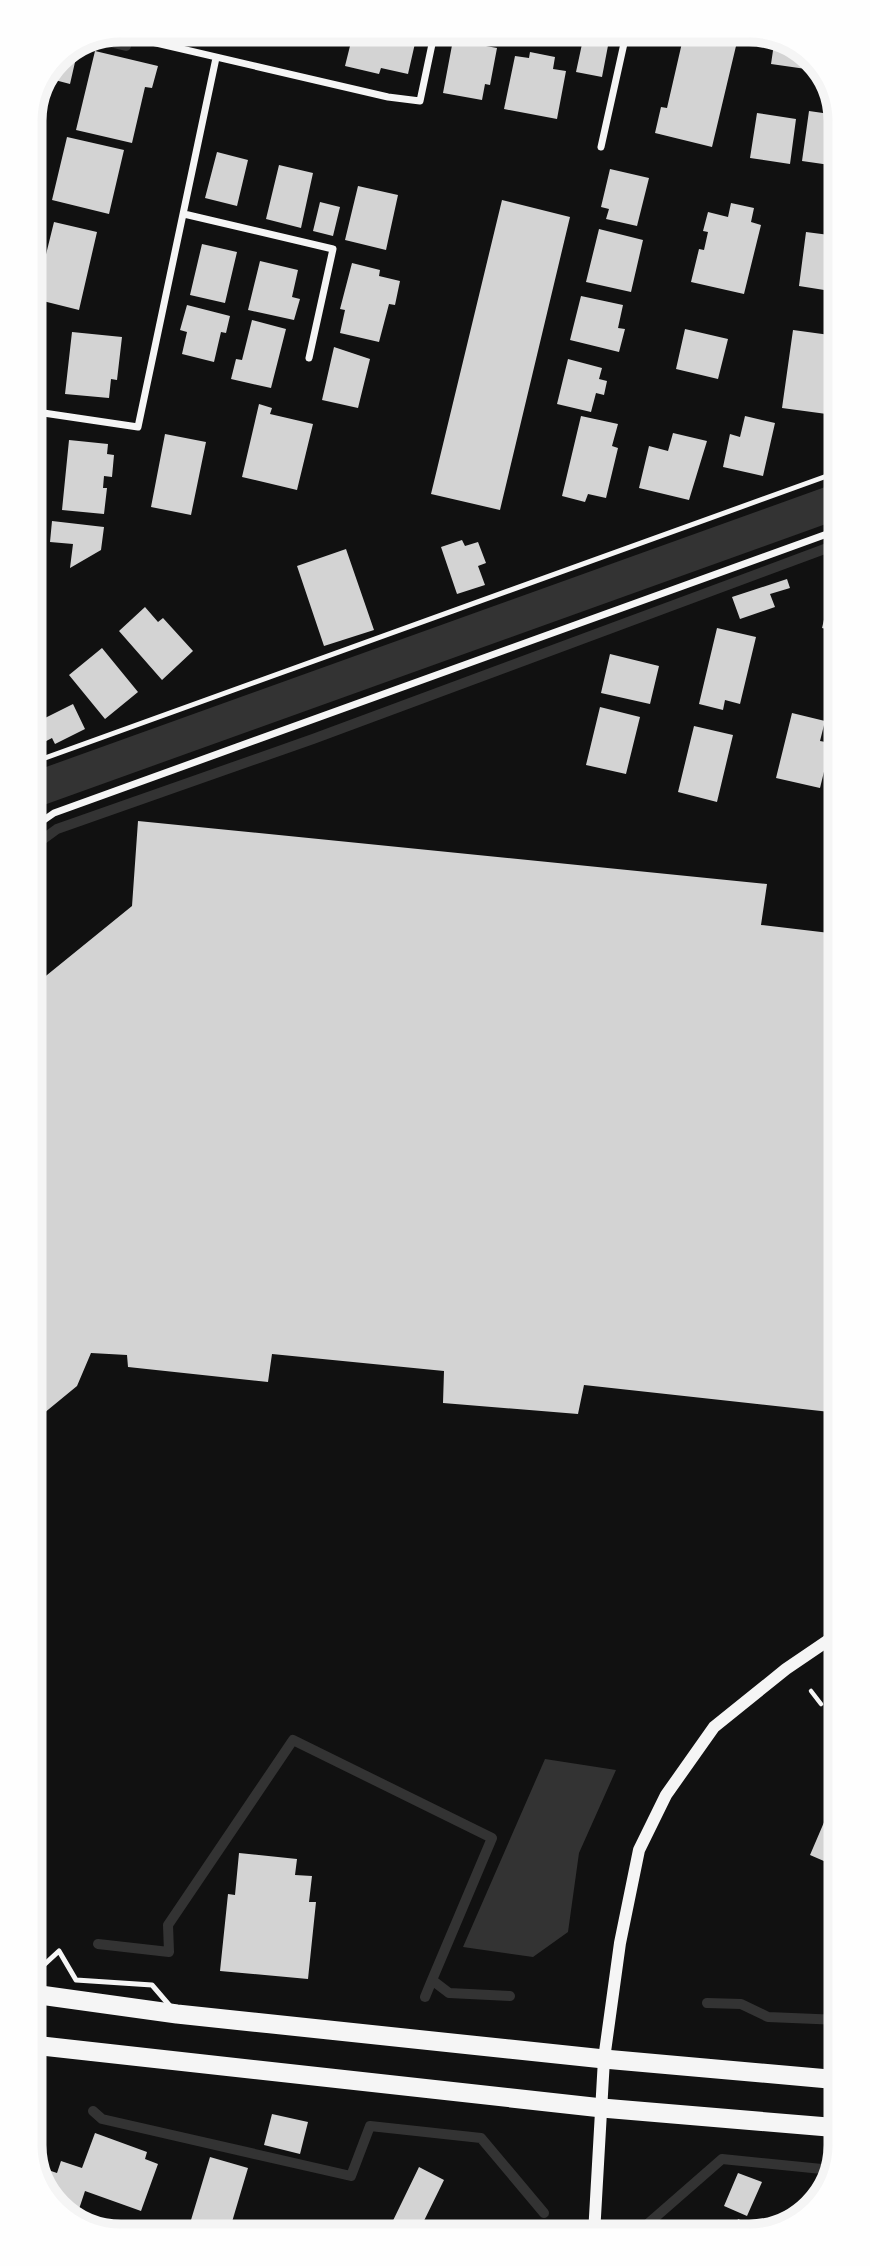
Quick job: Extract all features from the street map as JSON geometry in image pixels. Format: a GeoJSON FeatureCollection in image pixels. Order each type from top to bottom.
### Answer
{"type":"FeatureCollection","features":[{"type":"Feature","properties":{"kind":"highway"},"geometry":{"type":"LineString","coordinates":[[42,1995],[177,2014],[604,2059],[828,2079]]}},
{"type":"Feature","properties":{"kind":"highway"},"geometry":{"type":"LineString","coordinates":[[42,2046],[602,2108],[828,2126]]}},
{"type":"Feature","properties":{"kind":"street"},"geometry":{"type":"LineString","coordinates":[[150,42],[388,97],[420,101],[432,42]]}},
{"type":"Feature","properties":{"kind":"street"},"geometry":{"type":"LineString","coordinates":[[601,147],[624,42]]}},
{"type":"Feature","properties":{"kind":"street"},"geometry":{"type":"LineString","coordinates":[[42,413],[138,427],[216,58]]}},
{"type":"Feature","properties":{"kind":"street"},"geometry":{"type":"LineString","coordinates":[[184,214],[333,249],[309,358]]}},
{"type":"Feature","properties":{"kind":"street"},"geometry":{"type":"LineString","coordinates":[[42,821],[54,813],[828,534]]}},
{"type":"Feature","properties":{"kind":"street"},"geometry":{"type":"LineString","coordinates":[[595,2224],[604,2059],[620,1943],[639,1850],[666,1795],[714,1727],[786,1669],[828,1640]]}},
{"type":"Feature","properties":{"kind":"lane"},"geometry":{"type":"LineString","coordinates":[[42,759],[828,476]]}},
{"type":"Feature","properties":{"kind":"lane"},"geometry":{"type":"LineString","coordinates":[[42,1967],[59,1951],[76,1980],[152,1985],[177,2014]]}},
{"type":"Feature","properties":{"kind":"path"},"geometry":{"type":"LineString","coordinates":[[811,1691],[821,1704]]}},
{"type":"Feature","properties":{"kind":"shaded area"},"geometry":{"type":"Polygon","coordinates":[[[545,1759],[616,1770],[579,1853],[568,1932],[533,1957],[463,1947],[545,1759]]]}},
{"type":"Feature","properties":{"kind":"building"},"geometry":{"type":"Polygon","coordinates":[[[415,42],[408,74],[381,68],[379,74],[345,66],[350,46],[344,44],[415,42]]]}},
{"type":"Feature","properties":{"kind":"building"},"geometry":{"type":"Polygon","coordinates":[[[453,42],[497,48],[490,85],[485,84],[482,100],[443,93],[453,42]]]}},
{"type":"Feature","properties":{"kind":"building"},"geometry":{"type":"Polygon","coordinates":[[[582,42],[609,42],[602,77],[576,72],[582,42]]]}},
{"type":"Feature","properties":{"kind":"building"},"geometry":{"type":"Polygon","coordinates":[[[682,42],[719,42],[736,46],[712,147],[655,133],[661,107],[667,108],[682,42]]]}},
{"type":"Feature","properties":{"kind":"building"},"geometry":{"type":"Polygon","coordinates":[[[774,46],[797,58],[808,69],[771,64],[774,46]]]}},
{"type":"Feature","properties":{"kind":"building"},"geometry":{"type":"Polygon","coordinates":[[[95,51],[158,66],[152,88],[145,87],[132,143],[76,130],[95,51]]]}},
{"type":"Feature","properties":{"kind":"building"},"geometry":{"type":"Polygon","coordinates":[[[530,52],[555,57],[553,69],[566,71],[557,119],[504,109],[515,56],[529,58],[530,52]]]}},
{"type":"Feature","properties":{"kind":"building"},"geometry":{"type":"Polygon","coordinates":[[[77,55],[70,84],[54,80],[77,55]]]}},
{"type":"Feature","properties":{"kind":"building"},"geometry":{"type":"Polygon","coordinates":[[[809,111],[827,114],[828,165],[802,161],[809,111]]]}},
{"type":"Feature","properties":{"kind":"building"},"geometry":{"type":"Polygon","coordinates":[[[757,113],[796,119],[790,164],[750,158],[757,113]]]}},
{"type":"Feature","properties":{"kind":"building"},"geometry":{"type":"Polygon","coordinates":[[[67,137],[124,150],[109,214],[52,200],[67,137]]]}},
{"type":"Feature","properties":{"kind":"building"},"geometry":{"type":"Polygon","coordinates":[[[217,152],[248,160],[237,206],[205,198],[217,152]]]}},
{"type":"Feature","properties":{"kind":"building"},"geometry":{"type":"Polygon","coordinates":[[[279,165],[313,173],[301,228],[266,219],[279,165]]]}},
{"type":"Feature","properties":{"kind":"building"},"geometry":{"type":"Polygon","coordinates":[[[610,169],[649,178],[637,226],[606,219],[609,209],[601,207],[610,169]]]}},
{"type":"Feature","properties":{"kind":"building"},"geometry":{"type":"Polygon","coordinates":[[[358,186],[398,195],[386,250],[345,240],[358,186]]]}},
{"type":"Feature","properties":{"kind":"building"},"geometry":{"type":"Polygon","coordinates":[[[502,200],[570,217],[500,510],[431,494],[502,200]]]}},
{"type":"Feature","properties":{"kind":"building"},"geometry":{"type":"Polygon","coordinates":[[[320,202],[340,207],[333,236],[313,231],[320,202]]]}},
{"type":"Feature","properties":{"kind":"building"},"geometry":{"type":"Polygon","coordinates":[[[731,203],[754,208],[751,222],[761,225],[744,294],[691,282],[699,249],[704,250],[708,232],[703,231],[708,212],[728,217],[731,203]]]}},
{"type":"Feature","properties":{"kind":"building"},"geometry":{"type":"Polygon","coordinates":[[[54,222],[97,232],[79,310],[42,301],[42,271],[54,222]]]}},
{"type":"Feature","properties":{"kind":"building"},"geometry":{"type":"Polygon","coordinates":[[[599,229],[643,240],[631,292],[586,282],[599,229]]]}},
{"type":"Feature","properties":{"kind":"building"},"geometry":{"type":"Polygon","coordinates":[[[806,232],[828,235],[828,291],[799,286],[806,232]]]}},
{"type":"Feature","properties":{"kind":"building"},"geometry":{"type":"Polygon","coordinates":[[[202,244],[237,252],[225,303],[190,295],[202,244]]]}},
{"type":"Feature","properties":{"kind":"building"},"geometry":{"type":"Polygon","coordinates":[[[260,261],[298,270],[292,297],[300,299],[294,320],[248,310],[260,261]]]}},
{"type":"Feature","properties":{"kind":"building"},"geometry":{"type":"Polygon","coordinates":[[[352,263],[380,270],[379,276],[400,281],[395,305],[389,304],[379,342],[340,333],[345,310],[340,309],[352,263]]]}},
{"type":"Feature","properties":{"kind":"building"},"geometry":{"type":"Polygon","coordinates":[[[581,296],[623,305],[618,328],[625,329],[619,352],[570,340],[581,296]]]}},
{"type":"Feature","properties":{"kind":"building"},"geometry":{"type":"Polygon","coordinates":[[[187,305],[230,316],[226,333],[221,332],[214,362],[182,354],[187,332],[180,330],[187,305]]]}},
{"type":"Feature","properties":{"kind":"building"},"geometry":{"type":"Polygon","coordinates":[[[252,320],[286,329],[271,388],[231,379],[236,359],[242,360],[252,320]]]}},
{"type":"Feature","properties":{"kind":"building"},"geometry":{"type":"Polygon","coordinates":[[[685,329],[728,339],[718,379],[676,369],[685,329]]]}},
{"type":"Feature","properties":{"kind":"building"},"geometry":{"type":"Polygon","coordinates":[[[793,330],[828,335],[828,414],[782,408],[793,330]]]}},
{"type":"Feature","properties":{"kind":"building"},"geometry":{"type":"Polygon","coordinates":[[[72,332],[122,337],[117,380],[111,379],[109,398],[65,394],[72,332]]]}},
{"type":"Feature","properties":{"kind":"building"},"geometry":{"type":"Polygon","coordinates":[[[334,347],[370,359],[358,408],[322,400],[334,347]]]}},
{"type":"Feature","properties":{"kind":"building"},"geometry":{"type":"Polygon","coordinates":[[[568,359],[602,368],[599,379],[607,381],[604,395],[596,393],[591,412],[557,404],[568,359]]]}},
{"type":"Feature","properties":{"kind":"building"},"geometry":{"type":"Polygon","coordinates":[[[259,404],[272,408],[270,414],[313,424],[297,490],[242,477],[259,404]]]}},
{"type":"Feature","properties":{"kind":"building"},"geometry":{"type":"Polygon","coordinates":[[[581,416],[618,424],[612,446],[618,448],[606,498],[588,494],[585,502],[562,496],[581,416]]]}},
{"type":"Feature","properties":{"kind":"building"},"geometry":{"type":"Polygon","coordinates":[[[745,416],[775,423],[763,476],[723,467],[730,434],[740,437],[745,416]]]}},
{"type":"Feature","properties":{"kind":"building"},"geometry":{"type":"Polygon","coordinates":[[[673,433],[707,441],[689,500],[639,488],[649,446],[668,451],[673,433]]]}},
{"type":"Feature","properties":{"kind":"building"},"geometry":{"type":"Polygon","coordinates":[[[165,434],[206,442],[191,515],[151,507],[165,434]]]}},
{"type":"Feature","properties":{"kind":"building"},"geometry":{"type":"Polygon","coordinates":[[[69,440],[108,444],[107,454],[114,455],[112,477],[104,476],[103,488],[107,488],[104,514],[62,510],[69,440]]]}},
{"type":"Feature","properties":{"kind":"building"},"geometry":{"type":"Polygon","coordinates":[[[52,521],[104,527],[101,550],[70,568],[73,544],[50,542],[52,521]]]}},
{"type":"Feature","properties":{"kind":"building"},"geometry":{"type":"Polygon","coordinates":[[[462,540],[465,546],[478,542],[486,563],[478,566],[485,585],[457,594],[441,547],[462,540]]]}},
{"type":"Feature","properties":{"kind":"building"},"geometry":{"type":"Polygon","coordinates":[[[346,549],[374,630],[324,646],[297,566],[346,549]]]}},
{"type":"Feature","properties":{"kind":"building"},"geometry":{"type":"Polygon","coordinates":[[[787,579],[790,588],[770,594],[775,607],[740,619],[732,597],[787,579]]]}},
{"type":"Feature","properties":{"kind":"building"},"geometry":{"type":"Polygon","coordinates":[[[828,603],[828,630],[822,628],[828,603]]]}},
{"type":"Feature","properties":{"kind":"building"},"geometry":{"type":"Polygon","coordinates":[[[145,607],[158,622],[163,618],[193,651],[162,680],[119,631],[145,607]]]}},
{"type":"Feature","properties":{"kind":"building"},"geometry":{"type":"Polygon","coordinates":[[[717,628],[756,637],[740,704],[725,700],[723,710],[699,704],[717,628]]]}},
{"type":"Feature","properties":{"kind":"building"},"geometry":{"type":"Polygon","coordinates":[[[102,648],[138,692],[105,719],[69,675],[102,648]]]}},
{"type":"Feature","properties":{"kind":"building"},"geometry":{"type":"Polygon","coordinates":[[[610,654],[659,666],[650,704],[601,693],[610,654]]]}},
{"type":"Feature","properties":{"kind":"building"},"geometry":{"type":"Polygon","coordinates":[[[73,704],[85,729],[55,744],[52,738],[42,743],[42,712],[45,718],[73,704]]]}},
{"type":"Feature","properties":{"kind":"building"},"geometry":{"type":"Polygon","coordinates":[[[600,707],[640,717],[626,774],[586,765],[600,707]]]}},
{"type":"Feature","properties":{"kind":"building"},"geometry":{"type":"Polygon","coordinates":[[[792,713],[825,721],[820,741],[828,742],[828,755],[820,788],[776,778],[792,713]]]}},
{"type":"Feature","properties":{"kind":"building"},"geometry":{"type":"Polygon","coordinates":[[[694,726],[733,735],[717,802],[678,792],[694,726]]]}},
{"type":"Feature","properties":{"kind":"building"},"geometry":{"type":"Polygon","coordinates":[[[138,821],[767,884],[761,925],[828,933],[828,1412],[584,1385],[578,1414],[443,1403],[444,1371],[272,1354],[268,1382],[128,1367],[127,1355],[91,1353],[77,1386],[42,1415],[42,979],[132,906],[138,821]]]}},
{"type":"Feature","properties":{"kind":"building"},"geometry":{"type":"Polygon","coordinates":[[[828,1813],[828,1863],[810,1855],[828,1813]]]}},
{"type":"Feature","properties":{"kind":"building"},"geometry":{"type":"Polygon","coordinates":[[[239,1853],[297,1859],[295,1875],[312,1876],[309,1902],[316,1902],[308,1979],[220,1971],[228,1894],[235,1895],[239,1853]]]}},
{"type":"Feature","properties":{"kind":"building"},"geometry":{"type":"Polygon","coordinates":[[[272,2114],[308,2122],[300,2154],[264,2145],[272,2114]]]}},
{"type":"Feature","properties":{"kind":"building"},"geometry":{"type":"Polygon","coordinates":[[[95,2133],[147,2152],[145,2159],[158,2164],[141,2211],[85,2191],[78,2211],[73,2208],[55,2189],[46,2169],[57,2173],[61,2161],[82,2168],[95,2133]]]}},
{"type":"Feature","properties":{"kind":"building"},"geometry":{"type":"Polygon","coordinates":[[[210,2157],[248,2168],[231,2224],[204,2224],[191,2220],[210,2157]]]}},
{"type":"Feature","properties":{"kind":"building"},"geometry":{"type":"Polygon","coordinates":[[[419,2167],[444,2180],[422,2224],[391,2224],[419,2167]]]}},
{"type":"Feature","properties":{"kind":"building"},"geometry":{"type":"Polygon","coordinates":[[[738,2173],[762,2182],[747,2216],[724,2206],[738,2173]]]}},
{"type":"Feature","properties":{"kind":"building"},"geometry":{"type":"Polygon","coordinates":[[[738,2219],[750,2224],[749,2224],[736,2224],[738,2219]]]}},
{"type":"Feature","properties":{"kind":"waterway"},"geometry":{"type":"LineString","coordinates":[[114,43],[126,46],[127,42]]}},
{"type":"Feature","properties":{"kind":"waterway"},"geometry":{"type":"LineString","coordinates":[[42,787],[828,505]]}},
{"type":"Feature","properties":{"kind":"waterway"},"geometry":{"type":"LineString","coordinates":[[42,840],[57,829],[313,739],[828,548]]}},
{"type":"Feature","properties":{"kind":"waterway"},"geometry":{"type":"LineString","coordinates":[[98,1944],[169,1952],[168,1925],[293,1740],[492,1838],[432,1980],[449,1993],[510,1996]]}},
{"type":"Feature","properties":{"kind":"waterway"},"geometry":{"type":"LineString","coordinates":[[425,1997],[432,1980]]}},
{"type":"Feature","properties":{"kind":"waterway"},"geometry":{"type":"LineString","coordinates":[[707,2003],[741,2004],[768,2017],[828,2020]]}},
{"type":"Feature","properties":{"kind":"waterway"},"geometry":{"type":"LineString","coordinates":[[93,2111],[102,2119],[351,2176],[370,2126],[481,2138],[544,2213]]}},
{"type":"Feature","properties":{"kind":"waterway"},"geometry":{"type":"LineString","coordinates":[[648,2224],[722,2159],[824,2169]]}}]}
